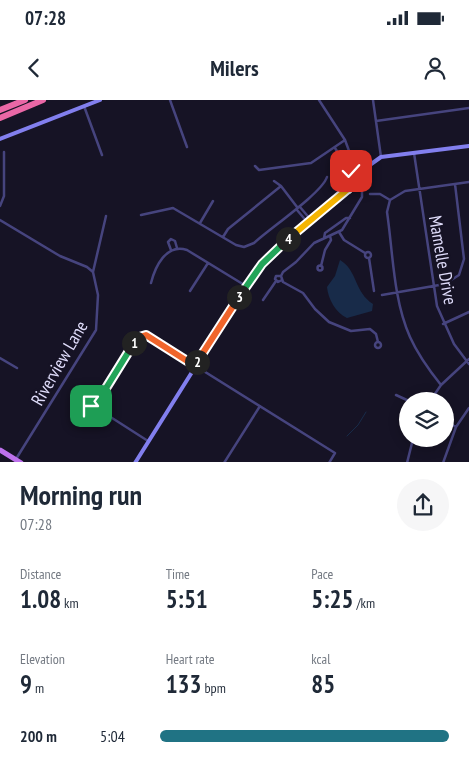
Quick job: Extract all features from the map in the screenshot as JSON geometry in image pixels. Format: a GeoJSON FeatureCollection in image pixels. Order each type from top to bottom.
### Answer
{"type":"FeatureCollection","features":[{"type":"Feature","properties":{"kind":"highway"},"geometry":{"type":"LineString","coordinates":[[0,110],[25,100]]}},
{"type":"Feature","properties":{"kind":"highway"},"geometry":{"type":"LineString","coordinates":[[0,118],[43,100]]}},
{"type":"Feature","properties":{"kind":"main road"},"geometry":{"type":"LineString","coordinates":[[0,450],[18,461]]}},
{"type":"Feature","properties":{"kind":"street"},"geometry":{"type":"LineString","coordinates":[[0,139],[100,100]]}},
{"type":"Feature","properties":{"kind":"street"},"geometry":{"type":"LineString","coordinates":[[170,100],[187,147]]}},
{"type":"Feature","properties":{"kind":"street"},"geometry":{"type":"LineString","coordinates":[[263,300],[276,281],[276,276],[281,276],[314,243],[339,232],[350,218],[362,197],[363,190],[345,140],[319,100]]}},
{"type":"Feature","properties":{"kind":"street"},"geometry":{"type":"LineString","coordinates":[[373,100],[381,157]]}},
{"type":"Feature","properties":{"kind":"street"},"geometry":{"type":"LineString","coordinates":[[84,106],[102,155]]}},
{"type":"Feature","properties":{"kind":"street"},"geometry":{"type":"LineString","coordinates":[[376,121],[469,108]]}},
{"type":"Feature","properties":{"kind":"street"},"geometry":{"type":"LineString","coordinates":[[255,166],[259,170],[311,163],[345,140]]}},
{"type":"Feature","properties":{"kind":"street"},"geometry":{"type":"LineString","coordinates":[[135,462],[246,286],[273,251],[342,196],[368,167],[381,157],[469,146]]}},
{"type":"Feature","properties":{"kind":"street"},"geometry":{"type":"LineString","coordinates":[[335,148],[349,171],[356,168]]}},
{"type":"Feature","properties":{"kind":"street"},"geometry":{"type":"LineString","coordinates":[[0,206],[4,196],[4,152]]}},
{"type":"Feature","properties":{"kind":"street","name":"Mamelle Drive"},"geometry":{"type":"LineString","coordinates":[[414,153],[433,287],[443,324],[454,344],[468,361]]}},
{"type":"Feature","properties":{"kind":"street"},"geometry":{"type":"LineString","coordinates":[[141,214],[173,208],[241,247],[251,245],[321,187],[327,177]]}},
{"type":"Feature","properties":{"kind":"street"},"geometry":{"type":"LineString","coordinates":[[274,181],[281,186],[297,207],[300,206],[309,222]]}},
{"type":"Feature","properties":{"kind":"street"},"geometry":{"type":"LineString","coordinates":[[441,385],[425,366],[402,317],[388,212],[390,200],[405,191],[469,182]]}},
{"type":"Feature","properties":{"kind":"street"},"geometry":{"type":"LineString","coordinates":[[382,295],[433,287],[455,279],[464,259],[455,184]]}},
{"type":"Feature","properties":{"kind":"street"},"geometry":{"type":"LineString","coordinates":[[223,237],[228,229],[281,186]]}},
{"type":"Feature","properties":{"kind":"street"},"geometry":{"type":"LineString","coordinates":[[370,194],[380,194],[390,200]]}},
{"type":"Feature","properties":{"kind":"street"},"geometry":{"type":"LineString","coordinates":[[200,223],[213,201]]}},
{"type":"Feature","properties":{"kind":"street","name":"Riverview Lane"},"geometry":{"type":"LineString","coordinates":[[18,461],[96,330],[98,295],[93,272],[106,216]]}},
{"type":"Feature","properties":{"kind":"street"},"geometry":{"type":"LineString","coordinates":[[324,238],[324,234],[346,218],[350,218]]}},
{"type":"Feature","properties":{"kind":"street"},"geometry":{"type":"LineString","coordinates":[[0,220],[60,256],[93,272]]}},
{"type":"Feature","properties":{"kind":"street"},"geometry":{"type":"LineString","coordinates":[[339,232],[344,240],[365,253],[365,256],[369,258],[374,291]]}},
{"type":"Feature","properties":{"kind":"street"},"geometry":{"type":"LineString","coordinates":[[322,266],[326,248],[331,240],[330,236]]}},
{"type":"Feature","properties":{"kind":"street"},"geometry":{"type":"LineString","coordinates":[[171,250],[168,242],[171,239],[175,241],[177,248]]}},
{"type":"Feature","properties":{"kind":"street"},"geometry":{"type":"LineString","coordinates":[[151,283],[153,274],[160,262],[171,250],[177,248],[187,250],[246,286]]}},
{"type":"Feature","properties":{"kind":"street"},"geometry":{"type":"LineString","coordinates":[[190,291],[208,263]]}},
{"type":"Feature","properties":{"kind":"street"},"geometry":{"type":"LineString","coordinates":[[281,276],[282,280]]}},
{"type":"Feature","properties":{"kind":"street"},"geometry":{"type":"LineString","coordinates":[[276,281],[282,280],[303,292],[315,309],[328,322],[351,331],[370,329],[376,334],[378,342]]}},
{"type":"Feature","properties":{"kind":"street"},"geometry":{"type":"LineString","coordinates":[[443,324],[469,312]]}},
{"type":"Feature","properties":{"kind":"street"},"geometry":{"type":"LineString","coordinates":[[98,409],[98,401],[136,338],[146,335],[335,453],[329,462]]}},
{"type":"Feature","properties":{"kind":"street"},"geometry":{"type":"LineString","coordinates":[[0,358],[18,368]]}},
{"type":"Feature","properties":{"kind":"street"},"geometry":{"type":"LineString","coordinates":[[436,392],[441,385],[468,361]]}},
{"type":"Feature","properties":{"kind":"street"},"geometry":{"type":"LineString","coordinates":[[98,401],[92,404],[91,407],[94,410],[98,409],[148,441]]}},
{"type":"Feature","properties":{"kind":"street"},"geometry":{"type":"LineString","coordinates":[[224,462],[260,406]]}},
{"type":"Feature","properties":{"kind":"street"},"geometry":{"type":"LineString","coordinates":[[443,462],[456,427],[469,408]]}},
{"type":"Feature","properties":{"kind":"street"},"geometry":{"type":"LineString","coordinates":[[407,462],[411,447]]}},
{"type":"Feature","properties":{"kind":"water"},"geometry":{"type":"Polygon","coordinates":[[[340,260],[350,270],[362,294],[373,304],[372,311],[347,318],[339,313],[333,305],[327,287],[335,276],[340,260]]]}},
{"type":"Feature","properties":{"kind":"waterway"},"geometry":{"type":"LineString","coordinates":[[347,436],[358,425],[366,412]]}},
{"type":"Feature","properties":{"kind":"route"},"geometry":{"type":"LineString","coordinates":[[91,406],[94,402],[98,401],[136,338],[141,336],[146,335],[195,366],[262,264],[273,251],[347,190],[359,177],[356,168],[351,171]]}}]}
